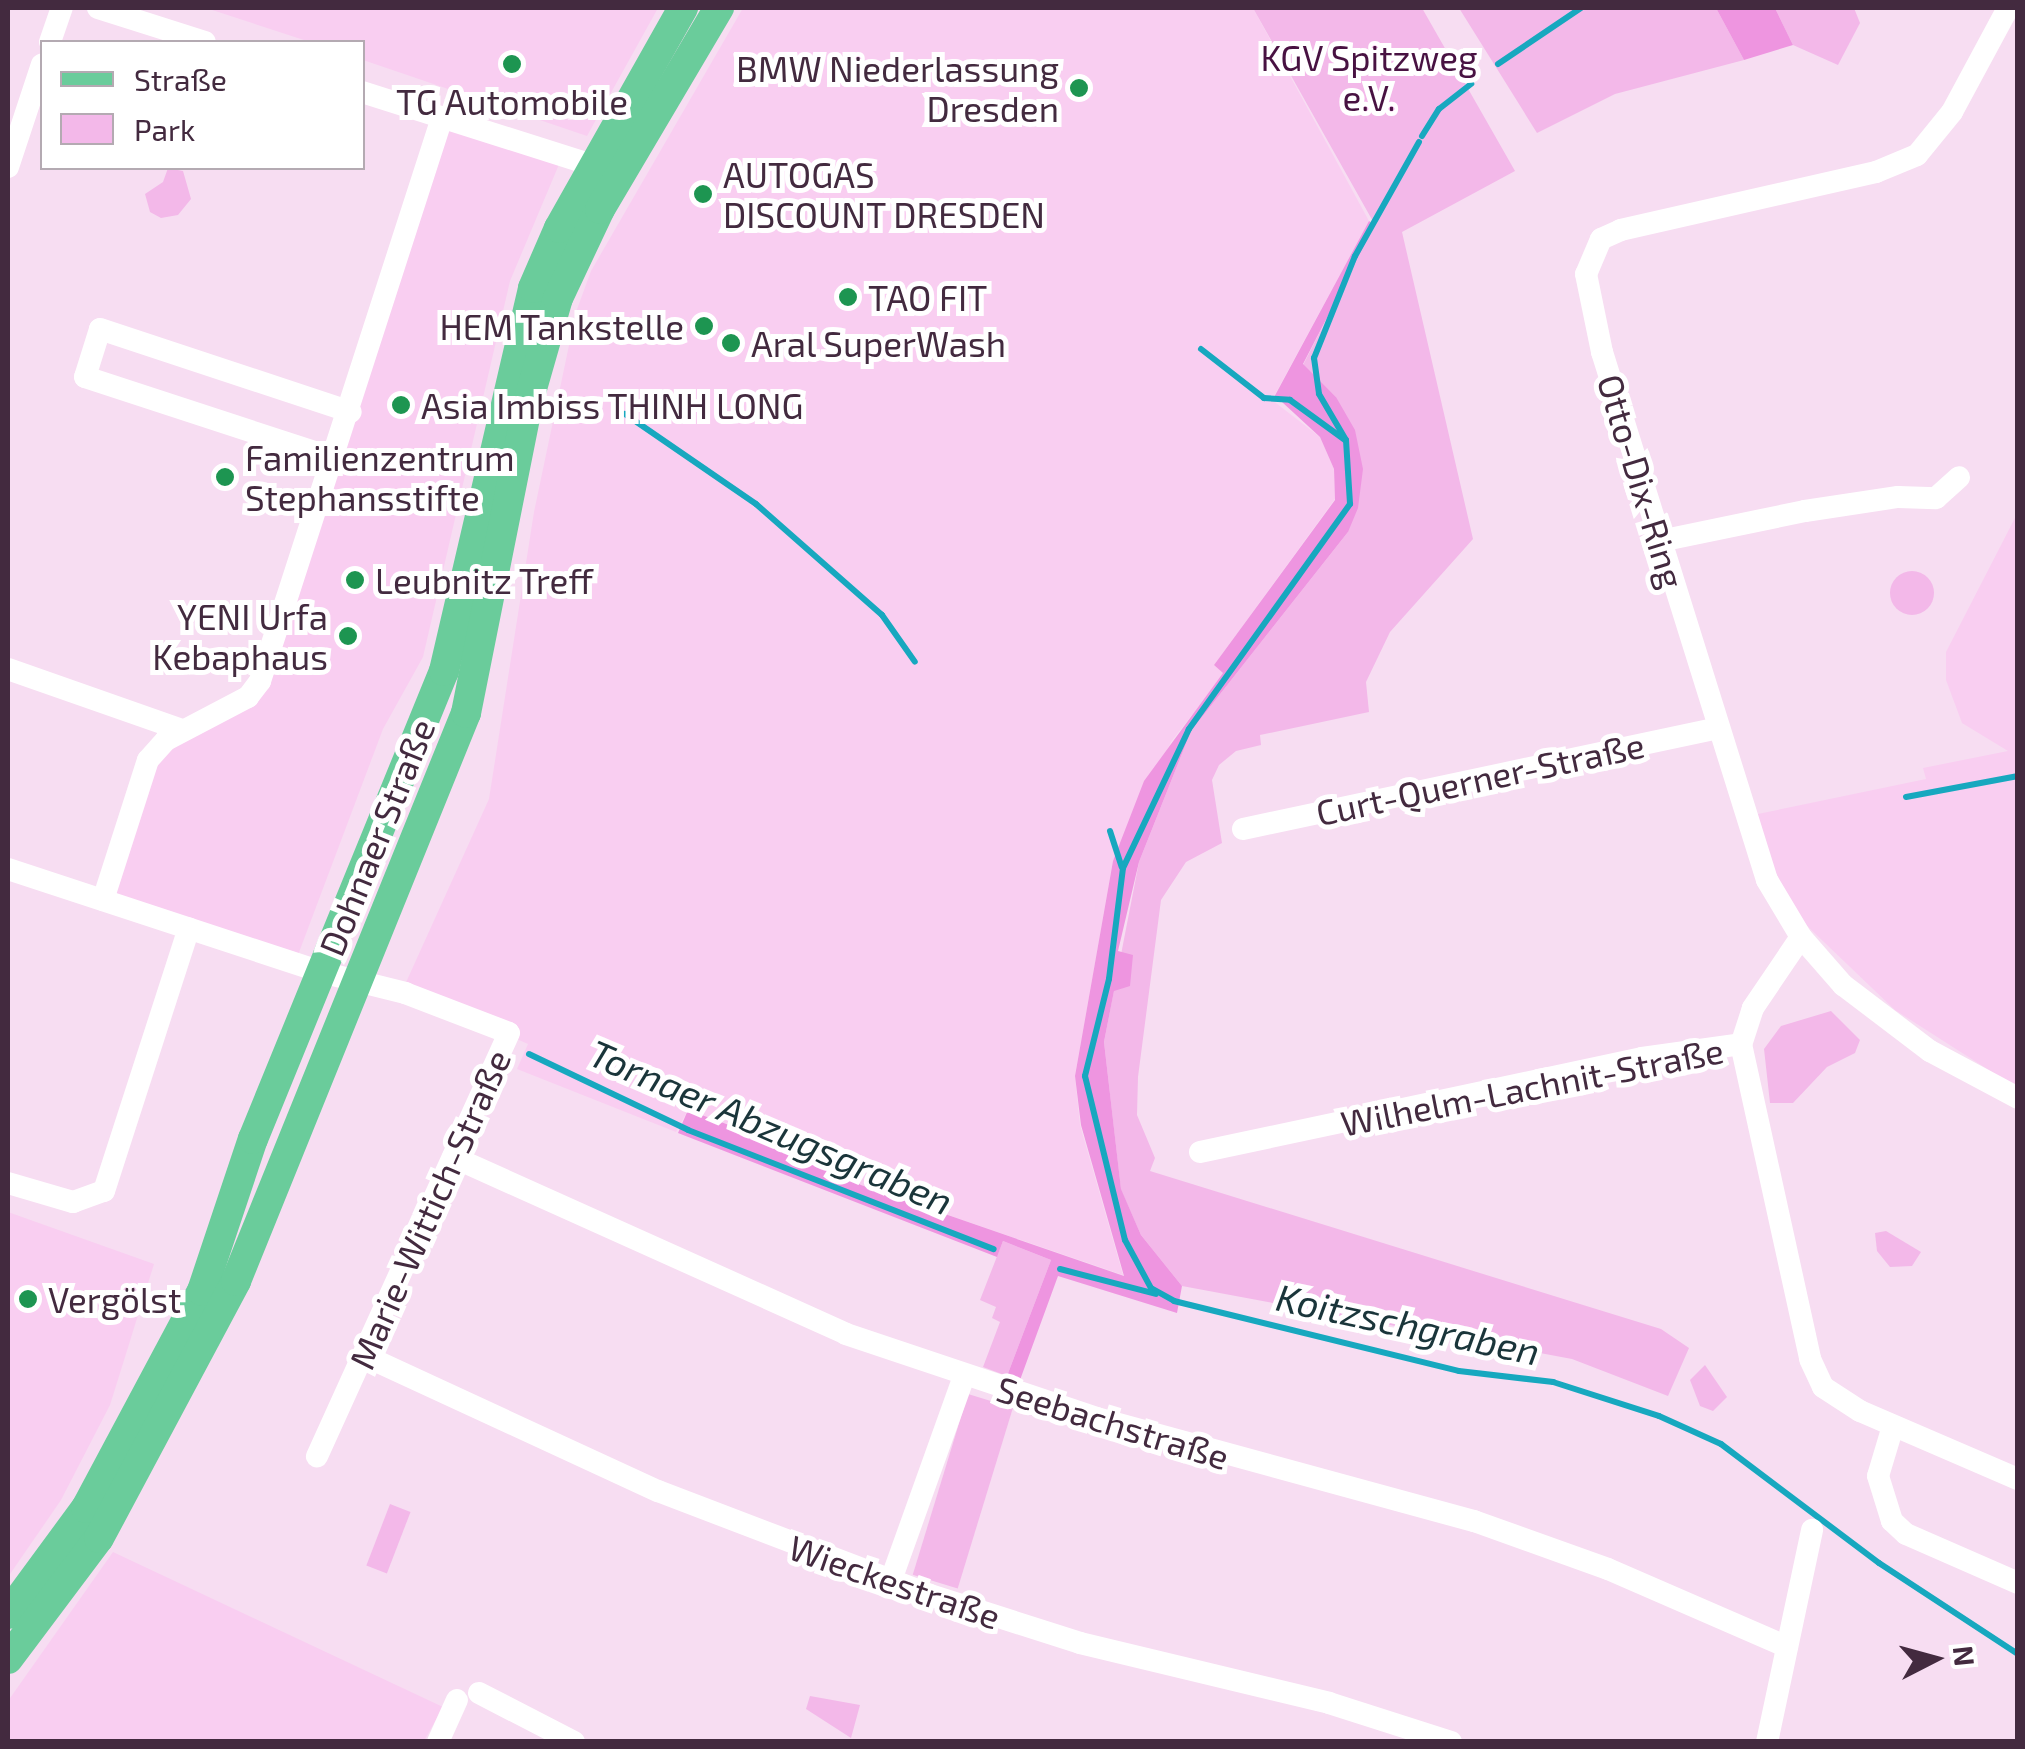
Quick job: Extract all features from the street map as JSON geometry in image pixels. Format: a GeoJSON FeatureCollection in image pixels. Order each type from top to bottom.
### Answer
{"type":"FeatureCollection","features":[{"type":"Feature","properties":{"kind":"main road","name":"Dohnaer Straße"},"geometry":{"type":"LineString","coordinates":[[8,1614],[86,1508],[174,1351],[321,972],[444,672],[533,288],[683,8]]}},
{"type":"Feature","properties":{"kind":"main road","name":"Dohnaer Straße"},"geometry":{"type":"LineString","coordinates":[[8,1659],[99,1538],[236,1281],[466,713],[530,399],[558,298],[600,209],[719,8]]}},
{"type":"Feature","properties":{"kind":"street"},"geometry":{"type":"LineString","coordinates":[[51,40],[62,8]]}},
{"type":"Feature","properties":{"kind":"street"},"geometry":{"type":"LineString","coordinates":[[98,8],[199,40]]}},
{"type":"Feature","properties":{"kind":"street","name":"Otto-Dix-Ring"},"geometry":{"type":"LineString","coordinates":[[2008,8],[1952,112],[1917,155],[1876,172],[1652,219],[1608,235],[1589,256],[1588,295],[1717,728],[1768,880],[1801,937],[1843,985],[1890,1023],[2018,1098]]}},
{"type":"Feature","properties":{"kind":"street"},"geometry":{"type":"LineString","coordinates":[[8,167],[40,70]]}},
{"type":"Feature","properties":{"kind":"street"},"geometry":{"type":"LineString","coordinates":[[365,93],[595,166]]}},
{"type":"Feature","properties":{"kind":"street"},"geometry":{"type":"LineString","coordinates":[[103,900],[148,760],[182,730],[248,697],[260,681],[336,459],[442,118]]}},
{"type":"Feature","properties":{"kind":"street"},"geometry":{"type":"LineString","coordinates":[[336,459],[85,378],[100,330],[351,412]]}},
{"type":"Feature","properties":{"kind":"street"},"geometry":{"type":"LineString","coordinates":[[1660,541],[1804,510],[1898,496],[1936,498],[1959,477]]}},
{"type":"Feature","properties":{"kind":"street"},"geometry":{"type":"LineString","coordinates":[[8,669],[182,730]]}},
{"type":"Feature","properties":{"kind":"street","name":"Curt-Querner-Straße"},"geometry":{"type":"LineString","coordinates":[[1243,830],[1717,728]]}},
{"type":"Feature","properties":{"kind":"street","name":"Marie-Wittich-Straße"},"geometry":{"type":"LineString","coordinates":[[8,869],[509,1033],[317,1456]]}},
{"type":"Feature","properties":{"kind":"street"},"geometry":{"type":"LineString","coordinates":[[8,1184],[73,1202],[104,1191],[189,928]]}},
{"type":"Feature","properties":{"kind":"street","name":"Wilhelm-Lachnit-Straße"},"geometry":{"type":"LineString","coordinates":[[1200,1152],[1654,1055],[1741,1044],[1753,1008],[1801,937]]}},
{"type":"Feature","properties":{"kind":"street"},"geometry":{"type":"LineString","coordinates":[[1741,1044],[1810,1358],[1823,1387],[1894,1426],[2018,1479]]}},
{"type":"Feature","properties":{"kind":"street","name":"Seebachstraße"},"geometry":{"type":"LineString","coordinates":[[454,1157],[772,1303],[964,1376],[1237,1460],[1474,1521],[1608,1569],[1788,1647]]}},
{"type":"Feature","properties":{"kind":"street","name":"Wieckestraße"},"geometry":{"type":"LineString","coordinates":[[363,1355],[658,1490],[891,1580],[1063,1638],[1329,1703],[1450,1742]]}},
{"type":"Feature","properties":{"kind":"street"},"geometry":{"type":"LineString","coordinates":[[891,1580],[964,1376]]}},
{"type":"Feature","properties":{"kind":"street"},"geometry":{"type":"LineString","coordinates":[[1894,1426],[1878,1476],[1892,1521],[1906,1534],[2018,1583]]}},
{"type":"Feature","properties":{"kind":"street"},"geometry":{"type":"LineString","coordinates":[[1766,1742],[1812,1530]]}},
{"type":"Feature","properties":{"kind":"street"},"geometry":{"type":"LineString","coordinates":[[438,1742],[468,1696],[574,1742]]}},
{"type":"Feature","properties":{"kind":"shaded area"},"geometry":{"type":"Polygon","coordinates":[[[206,8],[658,8],[587,136],[365,61],[365,40],[304,40],[206,8]]]}},
{"type":"Feature","properties":{"kind":"shaded area"},"geometry":{"type":"Polygon","coordinates":[[[743,8],[1253,8],[1369,221],[1272,400],[1320,437],[1334,469],[1335,499],[1214,665],[1224,673],[1171,742],[1113,861],[1075,1076],[1080,1125],[1123,1275],[861,1185],[781,1143],[688,1110],[676,1132],[517,1069],[528,1044],[403,989],[489,799],[534,512],[576,312],[591,271],[743,8]]]}},
{"type":"Feature","properties":{"kind":"shaded area"},"geometry":{"type":"Polygon","coordinates":[[[1716,8],[1775,8],[1793,45],[1744,60],[1716,8]]]}},
{"type":"Feature","properties":{"kind":"shaded area"},"geometry":{"type":"Polygon","coordinates":[[[442,118],[560,162],[510,281],[423,657],[383,729],[295,963],[103,900],[148,760],[248,697],[442,118]]]}},
{"type":"Feature","properties":{"kind":"shaded area"},"geometry":{"type":"Polygon","coordinates":[[[1369,221],[1375,225],[1303,364],[1336,397],[1355,430],[1363,469],[1358,508],[1348,532],[1191,731],[1139,862],[1118,951],[1133,955],[1130,986],[1114,991],[1104,1042],[1121,1189],[1141,1235],[1182,1286],[1177,1313],[1058,1276],[1020,1380],[1007,1376],[1051,1260],[1003,1241],[997,1257],[678,1133],[688,1110],[781,1144],[861,1185],[1124,1276],[1081,1125],[1075,1076],[1113,861],[1144,781],[1223,673],[1214,665],[1335,500],[1334,469],[1320,437],[1282,402],[1272,401],[1369,221]]]}},
{"type":"Feature","properties":{"kind":"shaded area"},"geometry":{"type":"Polygon","coordinates":[[[2017,514],[2017,1088],[1895,1010],[1802,921],[1774,877],[1753,815],[1926,779],[1923,768],[2008,751],[1962,723],[1946,680],[1946,652],[2017,514]]]}},
{"type":"Feature","properties":{"kind":"shaded area"},"geometry":{"type":"Polygon","coordinates":[[[8,1212],[154,1264],[110,1405],[61,1500],[8,1577],[8,1212]]]}},
{"type":"Feature","properties":{"kind":"shaded area"},"geometry":{"type":"Polygon","coordinates":[[[113,1552],[443,1707],[424,1741],[8,1742],[8,1701],[113,1552]]]}},
{"type":"Feature","properties":{"kind":"green space"},"geometry":{"type":"Polygon","coordinates":[[[1253,8],[1422,8],[1515,171],[1402,232],[1473,539],[1390,632],[1366,682],[1369,712],[1260,735],[1261,745],[1236,751],[1219,765],[1212,780],[1222,843],[1186,862],[1161,900],[1138,1077],[1137,1115],[1155,1158],[1150,1171],[1661,1329],[1689,1348],[1668,1396],[1572,1359],[1182,1286],[1141,1235],[1121,1190],[1104,1042],[1139,862],[1191,731],[1348,532],[1336,397],[1303,365],[1375,225],[1253,8]]]}},
{"type":"Feature","properties":{"kind":"green space","name":"KGV Spitzweg e.V."},"geometry":{"type":"Polygon","coordinates":[[[1459,8],[1716,8],[1744,60],[1615,94],[1537,133],[1459,8]]]}},
{"type":"Feature","properties":{"kind":"green space"},"geometry":{"type":"Polygon","coordinates":[[[1775,8],[1854,8],[1860,23],[1838,65],[1793,45],[1775,8]]]}},
{"type":"Feature","properties":{"kind":"green space"},"geometry":{"type":"Polygon","coordinates":[[[167,170],[183,171],[191,199],[178,215],[161,218],[150,212],[145,194],[163,182],[167,170]]]}},
{"type":"Feature","properties":{"kind":"green space"},"geometry":{"type":"Polygon","coordinates":[[[1912,571],[1927,578],[1934,593],[1927,608],[1912,615],[1897,608],[1890,593],[1897,578],[1912,571]]]}},
{"type":"Feature","properties":{"kind":"green space"},"geometry":{"type":"Polygon","coordinates":[[[1831,1011],[1860,1040],[1855,1053],[1827,1067],[1793,1103],[1770,1103],[1764,1049],[1781,1026],[1831,1011]]]}},
{"type":"Feature","properties":{"kind":"green space"},"geometry":{"type":"Polygon","coordinates":[[[1886,1231],[1921,1252],[1912,1266],[1890,1267],[1877,1251],[1875,1233],[1886,1231]]]}},
{"type":"Feature","properties":{"kind":"green space"},"geometry":{"type":"Polygon","coordinates":[[[1003,1241],[1051,1260],[1007,1376],[983,1367],[1000,1322],[992,1318],[996,1307],[980,1300],[1003,1241]]]}},
{"type":"Feature","properties":{"kind":"green space"},"geometry":{"type":"Polygon","coordinates":[[[1705,1365],[1727,1397],[1713,1411],[1700,1406],[1690,1380],[1705,1365]]]}},
{"type":"Feature","properties":{"kind":"green space"},"geometry":{"type":"Polygon","coordinates":[[[968,1394],[1013,1408],[958,1588],[913,1575],[968,1394]]]}},
{"type":"Feature","properties":{"kind":"green space"},"geometry":{"type":"Polygon","coordinates":[[[390,1504],[411,1512],[387,1574],[366,1566],[390,1504]]]}},
{"type":"Feature","properties":{"kind":"green space"},"geometry":{"type":"Polygon","coordinates":[[[810,1696],[860,1705],[851,1738],[806,1709],[810,1696]]]}},
{"type":"Feature","properties":{"kind":"waterway"},"geometry":{"type":"LineString","coordinates":[[1498,64],[1581,8]]}},
{"type":"Feature","properties":{"kind":"waterway"},"geometry":{"type":"LineString","coordinates":[[1422,136],[1439,109],[1471,84]]}},
{"type":"Feature","properties":{"kind":"waterway","name":"Koitzschgraben"},"geometry":{"type":"LineString","coordinates":[[1419,142],[1355,256],[1314,358],[1319,394],[1346,440],[1350,504],[1189,729],[1123,868],[1109,979],[1085,1076],[1125,1240],[1151,1288],[1174,1301],[1459,1371],[1553,1382],[1659,1416],[1721,1444],[1879,1563],[2018,1654]]}},
{"type":"Feature","properties":{"kind":"waterway"},"geometry":{"type":"LineString","coordinates":[[1201,349],[1264,398],[1290,400],[1345,440]]}},
{"type":"Feature","properties":{"kind":"waterway"},"geometry":{"type":"LineString","coordinates":[[625,414],[756,504],[882,615],[915,662]]}},
{"type":"Feature","properties":{"kind":"waterway"},"geometry":{"type":"LineString","coordinates":[[1906,797],[2018,776]]}},
{"type":"Feature","properties":{"kind":"waterway"},"geometry":{"type":"LineString","coordinates":[[1110,831],[1122,867]]}},
{"type":"Feature","properties":{"kind":"waterway","name":"Tornaer Abzugsgraben"},"geometry":{"type":"LineString","coordinates":[[529,1054],[688,1130],[994,1249]]}},
{"type":"Feature","properties":{"kind":"waterway","name":"Tornaer Abzugsgraben"},"geometry":{"type":"LineString","coordinates":[[1060,1269],[1156,1294]]}},
{"type":"Feature","properties":{"kind":"place","name":"TG Automobile"},"geometry":{"type":"Point","coordinates":[512,64]}},
{"type":"Feature","properties":{"kind":"place","name":"BMW Niederlassung Dresden"},"geometry":{"type":"Point","coordinates":[1079,88]}},
{"type":"Feature","properties":{"kind":"place","name":"AUTOGAS DISCOUNT DRESDEN"},"geometry":{"type":"Point","coordinates":[703,194]}},
{"type":"Feature","properties":{"kind":"place","name":"TAO FIT"},"geometry":{"type":"Point","coordinates":[848,297]}},
{"type":"Feature","properties":{"kind":"place","name":"HEM Tankstelle"},"geometry":{"type":"Point","coordinates":[704,326]}},
{"type":"Feature","properties":{"kind":"place","name":"Aral SuperWash"},"geometry":{"type":"Point","coordinates":[731,343]}},
{"type":"Feature","properties":{"kind":"place","name":"Asia Imbiss THINH LONG"},"geometry":{"type":"Point","coordinates":[401,405]}},
{"type":"Feature","properties":{"kind":"place","name":"Familienzentrum Stephansstifte"},"geometry":{"type":"Point","coordinates":[225,477]}},
{"type":"Feature","properties":{"kind":"place","name":"Leubnitz Treff"},"geometry":{"type":"Point","coordinates":[355,580]}},
{"type":"Feature","properties":{"kind":"place","name":"YENI Urfa Kebaphaus"},"geometry":{"type":"Point","coordinates":[348,636]}},
{"type":"Feature","properties":{"kind":"place","name":"Vergölst"},"geometry":{"type":"Point","coordinates":[28,1299]}}]}
